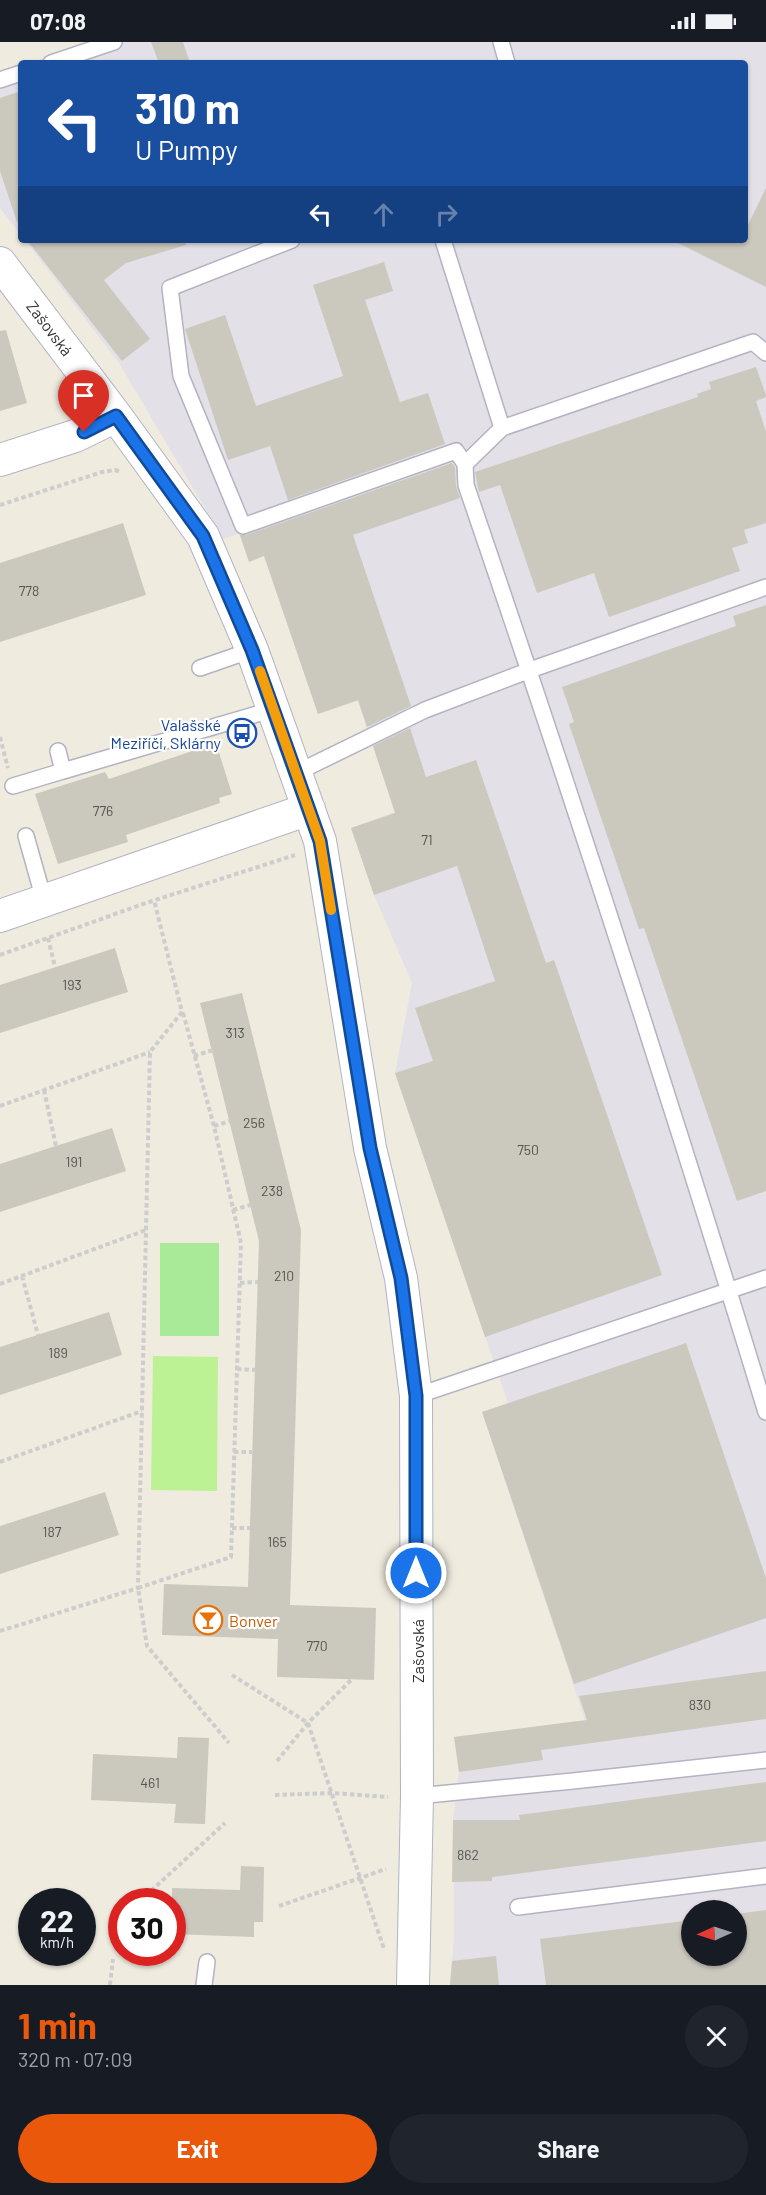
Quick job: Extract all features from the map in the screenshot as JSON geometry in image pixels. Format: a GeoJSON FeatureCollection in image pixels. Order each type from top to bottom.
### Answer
{"type":"FeatureCollection","features":[{"type":"Feature","properties":{"kind":"street","name":"Zašovská"},"geometry":{"type":"LineString","coordinates":[[0,263],[203,536],[252,650],[296,773],[298,813],[320,841],[370,1148],[401,1278],[416,1396],[403,1796],[413,1985]]}},
{"type":"Feature","properties":{"kind":"street"},"geometry":{"type":"LineString","coordinates":[[0,460],[75,436],[116,416]]}},
{"type":"Feature","properties":{"kind":"street"},"geometry":{"type":"LineString","coordinates":[[0,916],[298,813]]}},
{"type":"Feature","properties":{"kind":"lane"},"geometry":{"type":"LineString","coordinates":[[60,60],[114,42]]}},
{"type":"Feature","properties":{"kind":"lane"},"geometry":{"type":"LineString","coordinates":[[501,42],[506,60]]}},
{"type":"Feature","properties":{"kind":"lane"},"geometry":{"type":"LineString","coordinates":[[0,80],[18,74]]}},
{"type":"Feature","properties":{"kind":"lane"},"geometry":{"type":"LineString","coordinates":[[284,243],[170,288],[181,376],[243,526],[456,451],[465,464],[466,485],[530,670],[766,1412]]}},
{"type":"Feature","properties":{"kind":"lane"},"geometry":{"type":"LineString","coordinates":[[444,243],[502,428]]}},
{"type":"Feature","properties":{"kind":"lane"},"geometry":{"type":"LineString","coordinates":[[465,464],[502,428],[753,342],[766,354]]}},
{"type":"Feature","properties":{"kind":"lane"},"geometry":{"type":"LineString","coordinates":[[296,773],[425,710],[530,670],[766,587]]}},
{"type":"Feature","properties":{"kind":"lane"},"geometry":{"type":"LineString","coordinates":[[200,668],[252,650]]}},
{"type":"Feature","properties":{"kind":"lane"},"geometry":{"type":"LineString","coordinates":[[14,786],[274,709]]}},
{"type":"Feature","properties":{"kind":"lane"},"geometry":{"type":"LineString","coordinates":[[58,751],[63,771]]}},
{"type":"Feature","properties":{"kind":"lane"},"geometry":{"type":"LineString","coordinates":[[26,836],[45,900]]}},
{"type":"Feature","properties":{"kind":"lane"},"geometry":{"type":"LineString","coordinates":[[416,1396],[766,1278]]}},
{"type":"Feature","properties":{"kind":"lane"},"geometry":{"type":"LineString","coordinates":[[403,1796],[573,1781],[766,1760]]}},
{"type":"Feature","properties":{"kind":"lane"},"geometry":{"type":"LineString","coordinates":[[519,1907],[766,1876]]}},
{"type":"Feature","properties":{"kind":"lane"},"geometry":{"type":"LineString","coordinates":[[204,1985],[207,1962]]}},
{"type":"Feature","properties":{"kind":"path"},"geometry":{"type":"LineString","coordinates":[[0,505],[102,472],[115,470],[130,477]]}},
{"type":"Feature","properties":{"kind":"path"},"geometry":{"type":"LineString","coordinates":[[0,737],[14,786]]}},
{"type":"Feature","properties":{"kind":"path"},"geometry":{"type":"LineString","coordinates":[[298,813],[294,836],[299,866]]}},
{"type":"Feature","properties":{"kind":"path"},"geometry":{"type":"LineString","coordinates":[[0,955],[154,900],[297,854]]}},
{"type":"Feature","properties":{"kind":"path"},"geometry":{"type":"LineString","coordinates":[[0,1631],[231,1557],[241,1243],[214,1126],[154,900]]}},
{"type":"Feature","properties":{"kind":"path"},"geometry":{"type":"LineString","coordinates":[[48,938],[56,967]]}},
{"type":"Feature","properties":{"kind":"path"},"geometry":{"type":"LineString","coordinates":[[0,1106],[150,1052],[182,1012]]}},
{"type":"Feature","properties":{"kind":"path"},"geometry":{"type":"LineString","coordinates":[[194,1056],[213,1050]]}},
{"type":"Feature","properties":{"kind":"path"},"geometry":{"type":"LineString","coordinates":[[150,1052],[138,1588],[147,1646],[229,1743]]}},
{"type":"Feature","properties":{"kind":"path"},"geometry":{"type":"LineString","coordinates":[[44,1090],[57,1146]]}},
{"type":"Feature","properties":{"kind":"path"},"geometry":{"type":"LineString","coordinates":[[214,1126],[230,1121]]}},
{"type":"Feature","properties":{"kind":"path"},"geometry":{"type":"LineString","coordinates":[[233,1210],[250,1205]]}},
{"type":"Feature","properties":{"kind":"path"},"geometry":{"type":"LineString","coordinates":[[0,1284],[146,1230]]}},
{"type":"Feature","properties":{"kind":"path"},"geometry":{"type":"LineString","coordinates":[[22,1276],[38,1335]]}},
{"type":"Feature","properties":{"kind":"path"},"geometry":{"type":"LineString","coordinates":[[240,1282],[258,1282]]}},
{"type":"Feature","properties":{"kind":"path"},"geometry":{"type":"LineString","coordinates":[[237,1369],[256,1370]]}},
{"type":"Feature","properties":{"kind":"path"},"geometry":{"type":"LineString","coordinates":[[0,1462],[142,1411]]}},
{"type":"Feature","properties":{"kind":"path"},"geometry":{"type":"LineString","coordinates":[[234,1452],[252,1452]]}},
{"type":"Feature","properties":{"kind":"path"},"geometry":{"type":"LineString","coordinates":[[232,1528],[250,1528]]}},
{"type":"Feature","properties":{"kind":"path"},"geometry":{"type":"LineString","coordinates":[[232,1675],[308,1723],[387,1953],[390,1942]]}},
{"type":"Feature","properties":{"kind":"path"},"geometry":{"type":"LineString","coordinates":[[277,1761],[308,1723],[352,1679]]}},
{"type":"Feature","properties":{"kind":"path"},"geometry":{"type":"LineString","coordinates":[[275,1795],[332,1793],[403,1796]]}},
{"type":"Feature","properties":{"kind":"path"},"geometry":{"type":"LineString","coordinates":[[154,1888],[225,1823]]}},
{"type":"Feature","properties":{"kind":"path"},"geometry":{"type":"LineString","coordinates":[[279,1906],[395,1866]]}},
{"type":"Feature","properties":{"kind":"path"},"geometry":{"type":"LineString","coordinates":[[111,1985],[112,1966]]}},
{"type":"Feature","properties":{"kind":"shaded area"},"geometry":{"type":"Polygon","coordinates":[[[90,42],[766,42],[766,1985],[450,1985],[454,1938],[453,1820],[459,1772],[454,1737],[585,1720],[482,1412],[508,1403],[395,1073],[412,983],[374,895],[351,828],[395,812],[358,701],[318,714],[264,556],[249,562],[239,534],[223,539],[119,363],[27,243],[748,243],[748,60],[38,60],[90,42]]]}},
{"type":"Feature","properties":{"kind":"shaded area"},"geometry":{"type":"Polygon","coordinates":[[[18,67],[18,231],[0,208],[0,73],[18,67]]]}},
{"type":"Feature","properties":{"kind":"green space"},"geometry":{"type":"Polygon","coordinates":[[[160,1243],[219,1243],[219,1336],[160,1336],[160,1243]]]}},
{"type":"Feature","properties":{"kind":"green space"},"geometry":{"type":"Polygon","coordinates":[[[153,1356],[218,1357],[217,1491],[151,1490],[153,1356]]]}},
{"type":"Feature","properties":{"kind":"building"},"geometry":{"type":"Polygon","coordinates":[[[151,42],[183,42],[189,60],[158,60],[151,42]]]}},
{"type":"Feature","properties":{"kind":"building"},"geometry":{"type":"Polygon","coordinates":[[[18,92],[18,222],[0,171],[0,98],[18,92]]]}},
{"type":"Feature","properties":{"kind":"building"},"geometry":{"type":"Polygon","coordinates":[[[766,188],[766,287],[678,243],[748,243],[748,225],[766,188]]]}},
{"type":"Feature","properties":{"kind":"building"},"geometry":{"type":"Polygon","coordinates":[[[29,243],[186,243],[186,245],[126,263],[104,280],[150,339],[122,361],[29,243]]]}},
{"type":"Feature","properties":{"kind":"building"},"geometry":{"type":"Polygon","coordinates":[[[384,262],[393,291],[365,300],[400,402],[428,393],[445,444],[288,500],[270,446],[228,460],[185,329],[225,315],[256,406],[343,376],[313,285],[384,262]]]}},
{"type":"Feature","properties":{"kind":"building"},"geometry":{"type":"Polygon","coordinates":[[[6,330],[27,403],[0,411],[0,331],[6,330]]]}},
{"type":"Feature","properties":{"kind":"building"},"geometry":{"type":"Polygon","coordinates":[[[756,367],[766,395],[756,401],[766,432],[766,523],[744,530],[748,543],[732,548],[740,571],[609,617],[594,573],[537,593],[500,485],[479,492],[475,472],[698,397],[697,394],[711,389],[709,382],[756,367]]]}},
{"type":"Feature","properties":{"kind":"building"},"geometry":{"type":"Polygon","coordinates":[[[452,463],[455,467],[456,486],[460,498],[353,535],[411,706],[367,727],[358,700],[318,714],[264,556],[249,562],[240,535],[246,535],[452,463]]]}},
{"type":"Feature","properties":{"kind":"building"},"geometry":{"type":"Polygon","coordinates":[[[123,523],[146,595],[0,642],[0,563],[123,523]]]}},
{"type":"Feature","properties":{"kind":"building"},"geometry":{"type":"Polygon","coordinates":[[[766,605],[766,1191],[737,1201],[644,928],[639,929],[569,724],[574,722],[562,687],[736,626],[733,616],[766,605]]]}},
{"type":"Feature","properties":{"kind":"building"},"geometry":{"type":"Polygon","coordinates":[[[410,728],[426,777],[476,760],[546,963],[554,960],[662,1275],[485,1337],[395,1073],[433,1061],[415,1008],[495,981],[457,866],[374,895],[351,828],[395,813],[373,746],[410,728]]]}},
{"type":"Feature","properties":{"kind":"building"},"geometry":{"type":"Polygon","coordinates":[[[216,743],[232,794],[219,798],[220,803],[126,835],[128,842],[58,864],[35,794],[105,772],[109,779],[216,743]]]}},
{"type":"Feature","properties":{"kind":"building"},"geometry":{"type":"Polygon","coordinates":[[[115,948],[128,992],[0,1033],[0,985],[115,948]]]}},
{"type":"Feature","properties":{"kind":"building"},"geometry":{"type":"Polygon","coordinates":[[[242,993],[301,1230],[290,1605],[376,1608],[374,1680],[277,1677],[278,1639],[162,1635],[164,1584],[248,1587],[259,1241],[200,1003],[242,993]]]}},
{"type":"Feature","properties":{"kind":"building"},"geometry":{"type":"Polygon","coordinates":[[[112,1128],[126,1171],[0,1212],[0,1164],[112,1128]]]}},
{"type":"Feature","properties":{"kind":"building"},"geometry":{"type":"Polygon","coordinates":[[[109,1312],[122,1355],[0,1395],[0,1347],[109,1312]]]}},
{"type":"Feature","properties":{"kind":"building"},"geometry":{"type":"Polygon","coordinates":[[[686,1343],[766,1578],[766,1618],[574,1684],[482,1412],[686,1343]]]}},
{"type":"Feature","properties":{"kind":"building"},"geometry":{"type":"Polygon","coordinates":[[[105,1492],[119,1535],[0,1574],[0,1526],[105,1492]]]}},
{"type":"Feature","properties":{"kind":"building"},"geometry":{"type":"Polygon","coordinates":[[[766,1671],[766,1719],[541,1750],[543,1760],[459,1772],[454,1737],[587,1720],[579,1696],[766,1671]]]}},
{"type":"Feature","properties":{"kind":"building"},"geometry":{"type":"Polygon","coordinates":[[[178,1737],[209,1738],[205,1824],[174,1823],[176,1804],[91,1800],[93,1754],[177,1758],[178,1737]]]}},
{"type":"Feature","properties":{"kind":"building"},"geometry":{"type":"Polygon","coordinates":[[[766,1782],[766,1841],[492,1877],[492,1881],[452,1882],[453,1820],[520,1820],[519,1815],[766,1782]]]}},
{"type":"Feature","properties":{"kind":"building"},"geometry":{"type":"Polygon","coordinates":[[[241,1866],[264,1867],[263,1922],[254,1922],[254,1937],[186,1935],[186,1888],[240,1890],[241,1866]]]}},
{"type":"Feature","properties":{"kind":"building"},"geometry":{"type":"Polygon","coordinates":[[[766,1910],[766,1985],[546,1985],[540,1939],[681,1921],[681,1966],[747,1966],[747,1913],[766,1910]]]}},
{"type":"Feature","properties":{"kind":"building"},"geometry":{"type":"Polygon","coordinates":[[[496,1956],[499,1985],[450,1985],[452,1961],[496,1956]]]}},
{"type":"Feature","properties":{"kind":"slow traffic"},"geometry":{"type":"LineString","coordinates":[[260,671],[320,841],[331,910]]}},
{"type":"Feature","properties":{"kind":"place","name":"Valašské Meziříčí, Sklárny"},"geometry":{"type":"Point","coordinates":[242,733]}},
{"type":"Feature","properties":{"kind":"place","name":"Bonver"},"geometry":{"type":"Point","coordinates":[208,1620]}},
{"type":"Feature","properties":{"kind":"route"},"geometry":{"type":"LineString","coordinates":[[84,432],[116,416],[203,536],[252,650],[320,841],[370,1148],[401,1278],[416,1396],[416,1573]]}}]}
